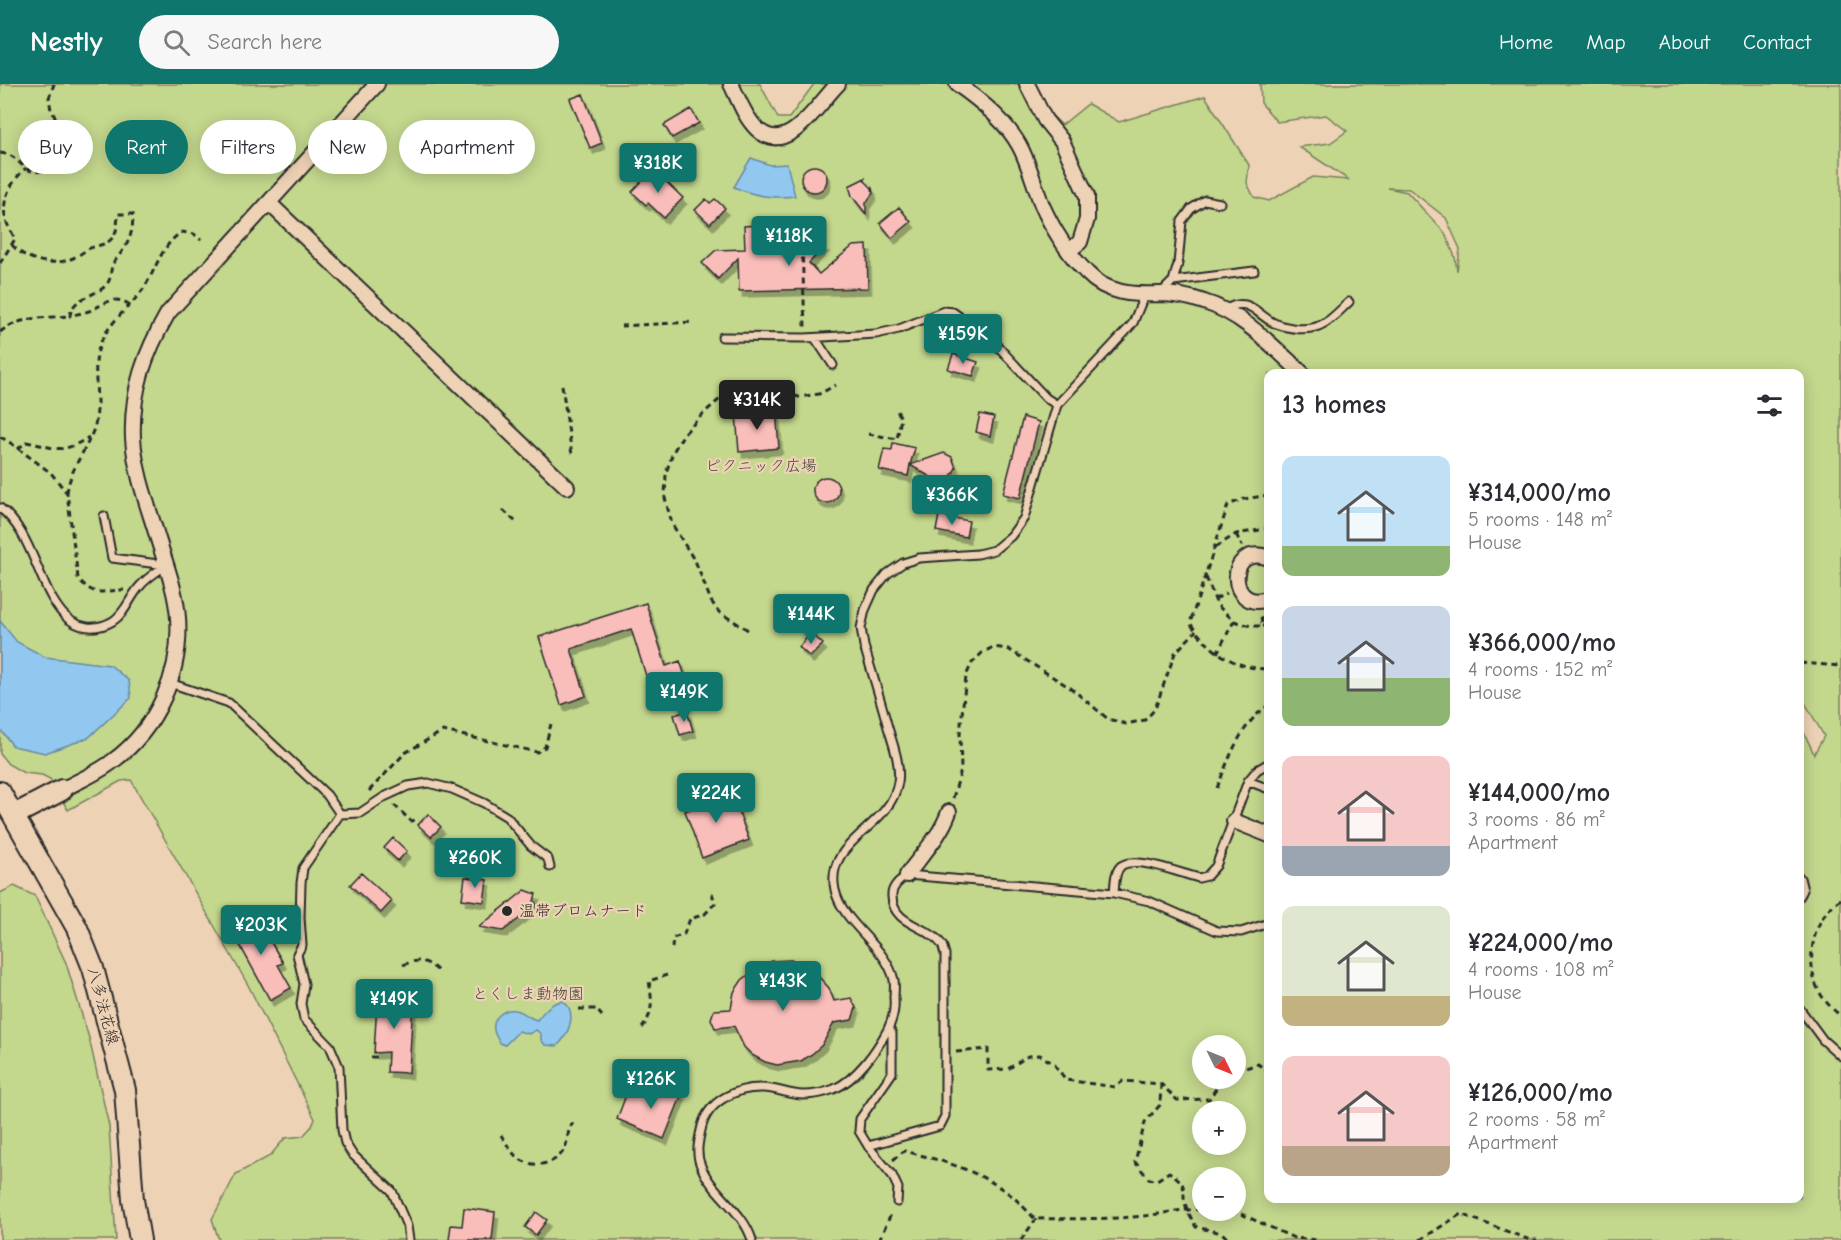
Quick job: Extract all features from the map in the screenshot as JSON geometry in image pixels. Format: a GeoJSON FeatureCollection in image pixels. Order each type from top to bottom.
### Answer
{"type":"FeatureCollection","features":[{"type":"Feature","properties":{"kind":"main road"},"geometry":{"type":"LineString","coordinates":[[15,815],[62,790]]}},
{"type":"Feature","properties":{"kind":"main road","name":"八多法花線"},"geometry":{"type":"LineString","coordinates":[[0,792],[77,928],[93,968],[125,1090],[133,1200],[140,1240]]}},
{"type":"Feature","properties":{"kind":"street"},"geometry":{"type":"LineString","coordinates":[[62,790],[113,762],[135,742],[155,715],[170,683],[178,648],[178,617],[166,565],[140,481],[133,438],[136,385],[152,341],[168,313],[377,84]]}},
{"type":"Feature","properties":{"kind":"street"},"geometry":{"type":"LineString","coordinates":[[731,84],[757,130],[767,136],[777,137],[789,135],[800,127],[838,84]]}},
{"type":"Feature","properties":{"kind":"street"},"geometry":{"type":"LineString","coordinates":[[957,84],[990,111],[1019,144],[1042,206],[1053,227],[1088,274],[1106,287],[1125,294],[1144,296],[1160,294],[1195,299],[1225,310],[1247,324],[1297,369]]}},
{"type":"Feature","properties":{"kind":"street"},"geometry":{"type":"LineString","coordinates":[[1027,84],[1045,120],[1062,141],[1087,196],[1087,219],[1080,242],[1070,250]]}},
{"type":"Feature","properties":{"kind":"street"},"geometry":{"type":"LineString","coordinates":[[269,204],[567,487]]}},
{"type":"Feature","properties":{"kind":"street"},"geometry":{"type":"LineString","coordinates":[[1264,556],[1251,556],[1244,560],[1235,576],[1236,585],[1248,598],[1264,599]]}},
{"type":"Feature","properties":{"kind":"street"},"geometry":{"type":"LineString","coordinates":[[907,875],[932,844],[949,812]]}},
{"type":"Feature","properties":{"kind":"street"},"geometry":{"type":"LineString","coordinates":[[1234,821],[1264,833]]}},
{"type":"Feature","properties":{"kind":"lane"},"geometry":{"type":"LineString","coordinates":[[1160,294],[1173,281],[1178,264],[1182,221],[1191,209],[1205,200],[1220,203]]}},
{"type":"Feature","properties":{"kind":"lane"},"geometry":{"type":"LineString","coordinates":[[1173,281],[1254,271]]}},
{"type":"Feature","properties":{"kind":"lane"},"geometry":{"type":"LineString","coordinates":[[752,1240],[748,1230],[728,1201],[700,1166],[698,1153],[704,1119],[716,1104],[730,1094],[746,1088],[764,1088],[801,1095],[817,1094],[836,1088],[854,1075],[889,1028],[895,1011],[894,980],[885,960],[843,909],[835,891],[833,873],[838,858],[847,846],[882,815],[893,798],[898,781],[897,760],[864,646],[861,628],[865,610],[874,590],[887,574],[903,563],[919,558],[978,554],[994,550],[1011,536],[1024,518],[1057,405],[1133,323],[1144,296]]}},
{"type":"Feature","properties":{"kind":"lane"},"geometry":{"type":"LineString","coordinates":[[1225,310],[1232,305],[1250,305],[1274,323],[1295,329],[1315,327],[1327,321],[1349,302]]}},
{"type":"Feature","properties":{"kind":"lane"},"geometry":{"type":"LineString","coordinates":[[722,337],[814,338],[876,334],[899,329],[944,311],[954,312],[991,339],[1046,398],[1057,405]]}},
{"type":"Feature","properties":{"kind":"lane"},"geometry":{"type":"LineString","coordinates":[[814,338],[833,365]]}},
{"type":"Feature","properties":{"kind":"lane"},"geometry":{"type":"LineString","coordinates":[[0,508],[18,527],[64,615],[82,627],[97,628],[114,620],[127,606],[142,583],[166,565]]}},
{"type":"Feature","properties":{"kind":"lane"},"geometry":{"type":"LineString","coordinates":[[104,516],[112,558],[166,565]]}},
{"type":"Feature","properties":{"kind":"lane"},"geometry":{"type":"LineString","coordinates":[[170,683],[229,704],[327,795],[339,814]]}},
{"type":"Feature","properties":{"kind":"lane"},"geometry":{"type":"LineString","coordinates":[[1114,893],[1117,872],[1122,866],[1135,862],[1199,878],[1207,876],[1216,866],[1248,781],[1264,765]]}},
{"type":"Feature","properties":{"kind":"lane"},"geometry":{"type":"LineString","coordinates":[[1248,781],[1264,787]]}},
{"type":"Feature","properties":{"kind":"lane"},"geometry":{"type":"LineString","coordinates":[[339,814],[360,813],[384,797],[408,786],[428,783],[452,789],[484,803],[507,817],[531,846],[548,859],[550,867]]}},
{"type":"Feature","properties":{"kind":"lane"},"geometry":{"type":"LineString","coordinates":[[339,814],[303,868],[300,918],[303,945],[297,954],[304,984],[302,1004],[304,1018],[330,1046],[339,1067],[342,1130],[345,1143],[352,1154],[392,1191],[407,1226],[409,1240]]}},
{"type":"Feature","properties":{"kind":"lane"},"geometry":{"type":"LineString","coordinates":[[868,1146],[940,1126],[945,1116],[945,954],[942,945],[935,938],[898,915],[892,903],[891,891],[898,881],[907,875],[1114,893],[1149,901],[1217,931],[1241,932],[1264,925]]}},
{"type":"Feature","properties":{"kind":"lane"},"geometry":{"type":"LineString","coordinates":[[1804,1014],[1824,1040],[1841,1056]]}},
{"type":"Feature","properties":{"kind":"lane"},"geometry":{"type":"LineString","coordinates":[[889,1028],[892,1034],[892,1073],[860,1119],[859,1131],[898,1188],[897,1202]]}},
{"type":"Feature","properties":{"kind":"path"},"geometry":{"type":"LineString","coordinates":[[54,84],[49,98],[51,110],[57,120]]}},
{"type":"Feature","properties":{"kind":"path"},"geometry":{"type":"LineString","coordinates":[[0,153],[9,154],[18,160]]}},
{"type":"Feature","properties":{"kind":"path"},"geometry":{"type":"LineString","coordinates":[[0,263],[15,239],[4,218],[5,202],[8,190],[19,174]]}},
{"type":"Feature","properties":{"kind":"path"},"geometry":{"type":"LineString","coordinates":[[12,245],[32,260],[57,262],[68,260],[110,241],[117,228],[118,214],[133,214],[134,226],[131,236],[111,267],[111,277],[107,284],[100,291],[78,301],[70,311],[70,316]]}},
{"type":"Feature","properties":{"kind":"path"},"geometry":{"type":"LineString","coordinates":[[134,593],[125,590],[99,594],[87,589],[78,578],[67,493],[74,468],[92,436],[97,415],[96,366],[99,346],[108,330],[144,288],[161,254],[174,237],[182,232],[194,234],[201,240]]}},
{"type":"Feature","properties":{"kind":"path"},"geometry":{"type":"LineString","coordinates":[[802,247],[805,338]]}},
{"type":"Feature","properties":{"kind":"path"},"geometry":{"type":"LineString","coordinates":[[0,332],[8,326],[28,319],[70,316],[87,312],[111,300],[119,299],[130,305]]}},
{"type":"Feature","properties":{"kind":"path"},"geometry":{"type":"LineString","coordinates":[[621,326],[693,322]]}},
{"type":"Feature","properties":{"kind":"path"},"geometry":{"type":"LineString","coordinates":[[562,385],[572,455]]}},
{"type":"Feature","properties":{"kind":"path"},"geometry":{"type":"LineString","coordinates":[[748,630],[719,612],[711,602],[696,562],[672,524],[665,498],[666,473],[673,452],[683,435],[703,414],[721,398],[730,394],[740,390],[761,388],[799,397],[819,394],[836,385]]}},
{"type":"Feature","properties":{"kind":"path"},"geometry":{"type":"LineString","coordinates":[[868,434],[897,439],[902,418],[896,409]]}},
{"type":"Feature","properties":{"kind":"path"},"geometry":{"type":"LineString","coordinates":[[18,449],[26,442],[50,449],[61,449],[78,444],[92,436]]}},
{"type":"Feature","properties":{"kind":"path"},"geometry":{"type":"LineString","coordinates":[[0,437],[51,473],[67,493]]}},
{"type":"Feature","properties":{"kind":"path"},"geometry":{"type":"LineString","coordinates":[[1264,497],[1244,499],[1228,505],[1190,623],[1196,632],[1224,658],[1247,667],[1264,669]]}},
{"type":"Feature","properties":{"kind":"path"},"geometry":{"type":"LineString","coordinates":[[503,510],[517,523]]}},
{"type":"Feature","properties":{"kind":"path"},"geometry":{"type":"LineString","coordinates":[[1214,548],[1236,534],[1264,530]]}},
{"type":"Feature","properties":{"kind":"path"},"geometry":{"type":"LineString","coordinates":[[1206,575],[1217,605],[1234,621],[1251,626],[1262,626],[1264,608]]}},
{"type":"Feature","properties":{"kind":"path"},"geometry":{"type":"LineString","coordinates":[[1217,653],[1234,621]]}},
{"type":"Feature","properties":{"kind":"path"},"geometry":{"type":"LineString","coordinates":[[949,812],[961,770],[960,734],[966,676],[972,663],[982,653],[993,647],[1008,649],[1072,689],[1108,719],[1126,724],[1145,720],[1155,709],[1175,653],[1196,632]]}},
{"type":"Feature","properties":{"kind":"path"},"geometry":{"type":"LineString","coordinates":[[1804,663],[1841,666]]}},
{"type":"Feature","properties":{"kind":"path"},"geometry":{"type":"LineString","coordinates":[[1217,788],[1232,751],[1245,729],[1264,709]]}},
{"type":"Feature","properties":{"kind":"path"},"geometry":{"type":"LineString","coordinates":[[349,813],[405,753],[443,731],[537,752],[545,747],[551,724]]}},
{"type":"Feature","properties":{"kind":"path"},"geometry":{"type":"LineString","coordinates":[[384,797],[411,821],[419,819]]}},
{"type":"Feature","properties":{"kind":"path"},"geometry":{"type":"LineString","coordinates":[[672,948],[673,938],[684,934],[690,919],[705,914],[715,903],[712,893]]}},
{"type":"Feature","properties":{"kind":"path"},"geometry":{"type":"LineString","coordinates":[[1841,899],[1823,917],[1815,931],[1812,970],[1818,988],[1828,1005],[1841,1016]]}},
{"type":"Feature","properties":{"kind":"path"},"geometry":{"type":"LineString","coordinates":[[403,965],[422,960],[431,964],[440,973]]}},
{"type":"Feature","properties":{"kind":"path"},"geometry":{"type":"LineString","coordinates":[[642,1028],[653,1007],[649,981],[667,975]]}},
{"type":"Feature","properties":{"kind":"path"},"geometry":{"type":"LineString","coordinates":[[579,1009],[596,1009],[602,1016]]}},
{"type":"Feature","properties":{"kind":"path"},"geometry":{"type":"LineString","coordinates":[[945,1053],[988,1049],[988,1070],[1008,1069],[1028,1056],[1040,1055],[1054,1064],[1066,1080],[1115,1087],[1123,1081],[1161,1084],[1177,1100],[1209,1099],[1216,1089]]}},
{"type":"Feature","properties":{"kind":"path"},"geometry":{"type":"LineString","coordinates":[[371,1057],[377,1057]]}},
{"type":"Feature","properties":{"kind":"path"},"geometry":{"type":"LineString","coordinates":[[1246,1068],[1258,1064],[1264,1069]]}},
{"type":"Feature","properties":{"kind":"path"},"geometry":{"type":"LineString","coordinates":[[1161,1084],[1160,1105],[1145,1122],[1135,1162],[1149,1179],[1157,1180],[1169,1172],[1177,1178],[1185,1186],[1186,1208],[1196,1227],[1222,1233],[1229,1240]]}},
{"type":"Feature","properties":{"kind":"path"},"geometry":{"type":"LineString","coordinates":[[501,1135],[519,1159],[529,1163],[546,1164],[558,1158],[564,1149],[568,1130],[573,1123]]}},
{"type":"Feature","properties":{"kind":"path"},"geometry":{"type":"LineString","coordinates":[[885,1166],[904,1151],[942,1160],[977,1174],[1010,1194],[1036,1219],[1145,1216],[1192,1209]]}},
{"type":"Feature","properties":{"kind":"path"},"geometry":{"type":"LineString","coordinates":[[879,1240],[897,1202]]}},
{"type":"Feature","properties":{"kind":"path"},"geometry":{"type":"LineString","coordinates":[[1420,1240],[1461,1214],[1530,1240],[1537,1240]]}},
{"type":"Feature","properties":{"kind":"path"},"geometry":{"type":"LineString","coordinates":[[1246,1216],[1294,1238],[1318,1240]]}},
{"type":"Feature","properties":{"kind":"path"},"geometry":{"type":"LineString","coordinates":[[1020,1240],[1036,1219]]}},
{"type":"Feature","properties":{"kind":"green space"},"geometry":{"type":"Polygon","coordinates":[[[0,84],[760,84],[778,118],[789,118],[814,84],[1033,84],[1046,110],[1062,125],[1088,104],[1119,122],[1205,96],[1249,165],[1247,183],[1254,197],[1269,201],[1313,177],[1349,180],[1299,147],[1330,143],[1347,131],[1326,115],[1277,122],[1261,103],[1260,84],[1841,84],[1841,1240],[219,1240],[212,1219],[236,1174],[270,1156],[285,1138],[303,1136],[315,1119],[248,985],[131,780],[121,781],[68,810],[50,779],[42,775],[24,773],[8,764],[0,754],[0,84]],[[1388,188],[1407,192],[1445,233],[1455,257],[1457,271],[1460,249],[1446,218],[1409,189],[1388,188]]]}},
{"type":"Feature","properties":{"kind":"green space"},"geometry":{"type":"Polygon","coordinates":[[[14,886],[35,896],[66,963],[89,1038],[109,1126],[116,1240],[0,1240],[0,893],[14,886]]]}},
{"type":"Feature","properties":{"kind":"water"},"geometry":{"type":"Polygon","coordinates":[[[751,158],[770,165],[787,164],[795,196],[764,196],[734,187],[751,158]]]}},
{"type":"Feature","properties":{"kind":"water"},"geometry":{"type":"Polygon","coordinates":[[[0,621],[17,642],[45,657],[110,665],[129,681],[131,698],[88,738],[45,753],[13,746],[0,729],[0,621]]]}},
{"type":"Feature","properties":{"kind":"water"},"geometry":{"type":"Polygon","coordinates":[[[563,1001],[568,1006],[571,1017],[568,1030],[557,1046],[545,1045],[541,1040],[541,1034],[536,1030],[529,1034],[519,1031],[505,1045],[500,1043],[494,1026],[497,1018],[503,1012],[518,1011],[537,1020],[551,1005],[563,1001]]]}},
{"type":"Feature","properties":{"kind":"building"},"geometry":{"type":"Polygon","coordinates":[[[583,94],[602,143],[590,148],[570,99],[583,94]]]}},
{"type":"Feature","properties":{"kind":"building"},"geometry":{"type":"Polygon","coordinates":[[[691,109],[699,123],[672,138],[664,125],[691,109]]]}},
{"type":"Feature","properties":{"kind":"building"},"geometry":{"type":"Polygon","coordinates":[[[814,166],[823,170],[827,179],[823,188],[814,192],[805,188],[801,179],[805,170],[814,166]]]}},
{"type":"Feature","properties":{"kind":"building"},"geometry":{"type":"Polygon","coordinates":[[[653,169],[683,198],[664,218],[632,192],[653,169]]]}},
{"type":"Feature","properties":{"kind":"building"},"geometry":{"type":"Polygon","coordinates":[[[865,178],[873,193],[866,203],[866,214],[852,196],[849,186],[865,178]]]}},
{"type":"Feature","properties":{"kind":"building"},"geometry":{"type":"Polygon","coordinates":[[[706,199],[710,203],[715,199],[725,208],[710,224],[695,210],[706,199]]]}},
{"type":"Feature","properties":{"kind":"building"},"geometry":{"type":"Polygon","coordinates":[[[899,207],[911,222],[892,238],[880,223],[899,207]]]}},
{"type":"Feature","properties":{"kind":"building"},"geometry":{"type":"Polygon","coordinates":[[[758,225],[759,248],[825,246],[809,263],[819,274],[853,246],[867,245],[868,288],[739,291],[738,258],[718,279],[702,263],[716,250],[745,249],[744,226],[758,225]]]}},
{"type":"Feature","properties":{"kind":"building"},"geometry":{"type":"Polygon","coordinates":[[[953,354],[978,362],[973,376],[948,369],[953,354]]]}},
{"type":"Feature","properties":{"kind":"building"},"geometry":{"type":"Polygon","coordinates":[[[776,410],[779,448],[739,452],[736,414],[776,410]]]}},
{"type":"Feature","properties":{"kind":"building"},"geometry":{"type":"Polygon","coordinates":[[[980,414],[994,417],[990,436],[976,432],[980,414]]]}},
{"type":"Feature","properties":{"kind":"building"},"geometry":{"type":"Polygon","coordinates":[[[1023,417],[1039,422],[1020,498],[1003,494],[1023,417]]]}},
{"type":"Feature","properties":{"kind":"building"},"geometry":{"type":"Polygon","coordinates":[[[893,443],[915,448],[908,476],[879,470],[884,449],[892,450],[893,443]]]}},
{"type":"Feature","properties":{"kind":"building"},"geometry":{"type":"Polygon","coordinates":[[[944,453],[952,457],[956,468],[950,478],[939,482],[910,465],[944,453]]]}},
{"type":"Feature","properties":{"kind":"building"},"geometry":{"type":"Polygon","coordinates":[[[826,477],[835,481],[839,490],[835,499],[826,503],[817,499],[813,490],[817,481],[826,477]]]}},
{"type":"Feature","properties":{"kind":"building"},"geometry":{"type":"Polygon","coordinates":[[[939,515],[969,521],[966,537],[936,531],[939,515]]]}},
{"type":"Feature","properties":{"kind":"building"},"geometry":{"type":"Polygon","coordinates":[[[821,597],[835,610],[823,622],[809,610],[821,597]]]}},
{"type":"Feature","properties":{"kind":"building"},"geometry":{"type":"Polygon","coordinates":[[[646,603],[666,666],[680,661],[685,676],[650,688],[631,629],[571,649],[586,696],[561,705],[539,637],[646,603]]]}},
{"type":"Feature","properties":{"kind":"building"},"geometry":{"type":"Polygon","coordinates":[[[811,633],[823,644],[810,657],[799,647],[811,633]]]}},
{"type":"Feature","properties":{"kind":"building"},"geometry":{"type":"Polygon","coordinates":[[[687,711],[693,731],[680,735],[674,715],[687,711]]]}},
{"type":"Feature","properties":{"kind":"building"},"geometry":{"type":"Polygon","coordinates":[[[719,792],[721,798],[732,794],[749,840],[702,858],[685,811],[694,808],[692,802],[719,792]]]}},
{"type":"Feature","properties":{"kind":"building"},"geometry":{"type":"Polygon","coordinates":[[[428,814],[441,827],[431,837],[418,825],[428,814]]]}},
{"type":"Feature","properties":{"kind":"building"},"geometry":{"type":"Polygon","coordinates":[[[393,838],[407,851],[398,861],[384,848],[393,838]]]}},
{"type":"Feature","properties":{"kind":"building"},"geometry":{"type":"Polygon","coordinates":[[[361,873],[392,901],[381,913],[350,885],[361,873]]]}},
{"type":"Feature","properties":{"kind":"building"},"geometry":{"type":"Polygon","coordinates":[[[465,877],[487,880],[484,902],[462,899],[465,877]]]}},
{"type":"Feature","properties":{"kind":"building","name":"温帯ブロムナード"},"geometry":{"type":"Polygon","coordinates":[[[525,890],[536,894],[534,901],[537,905],[503,931],[479,927],[525,890]]]}},
{"type":"Feature","properties":{"kind":"building"},"geometry":{"type":"Polygon","coordinates":[[[254,913],[283,963],[278,965],[291,988],[270,1000],[230,927],[254,913]]]}},
{"type":"Feature","properties":{"kind":"building"},"geometry":{"type":"Polygon","coordinates":[[[791,960],[806,966],[818,976],[829,988],[834,1001],[851,998],[856,1008],[852,1020],[834,1023],[822,1045],[812,1054],[801,1061],[777,1065],[752,1055],[744,1047],[734,1026],[715,1028],[711,1019],[714,1010],[731,1009],[734,992],[742,980],[756,969],[772,961],[791,960]]]}},
{"type":"Feature","properties":{"kind":"building"},"geometry":{"type":"Polygon","coordinates":[[[382,988],[386,993],[403,993],[403,999],[413,1000],[409,1073],[387,1072],[388,1052],[374,1053],[377,1002],[373,998],[382,988]]]}},
{"type":"Feature","properties":{"kind":"building"},"geometry":{"type":"Polygon","coordinates":[[[653,1082],[682,1094],[664,1139],[617,1119],[628,1090],[647,1098],[653,1082]]]}},
{"type":"Feature","properties":{"kind":"building"},"geometry":{"type":"Polygon","coordinates":[[[464,1208],[495,1212],[492,1240],[449,1240],[451,1225],[462,1226],[464,1208]]]}},
{"type":"Feature","properties":{"kind":"building"},"geometry":{"type":"Polygon","coordinates":[[[536,1212],[547,1220],[536,1235],[525,1227],[536,1212]]]}},
{"type":"Feature","properties":{"kind":"place","name":"温帯ブロムナード"},"geometry":{"type":"Point","coordinates":[507,911]}},
{"type":"Feature","properties":{"kind":"park label","name":"ピクニック広場"},"geometry":{"type":"Point","coordinates":[761,466]}},
{"type":"Feature","properties":{"kind":"park label","name":"とくしま動物園"},"geometry":{"type":"Point","coordinates":[528,994]}}]}
